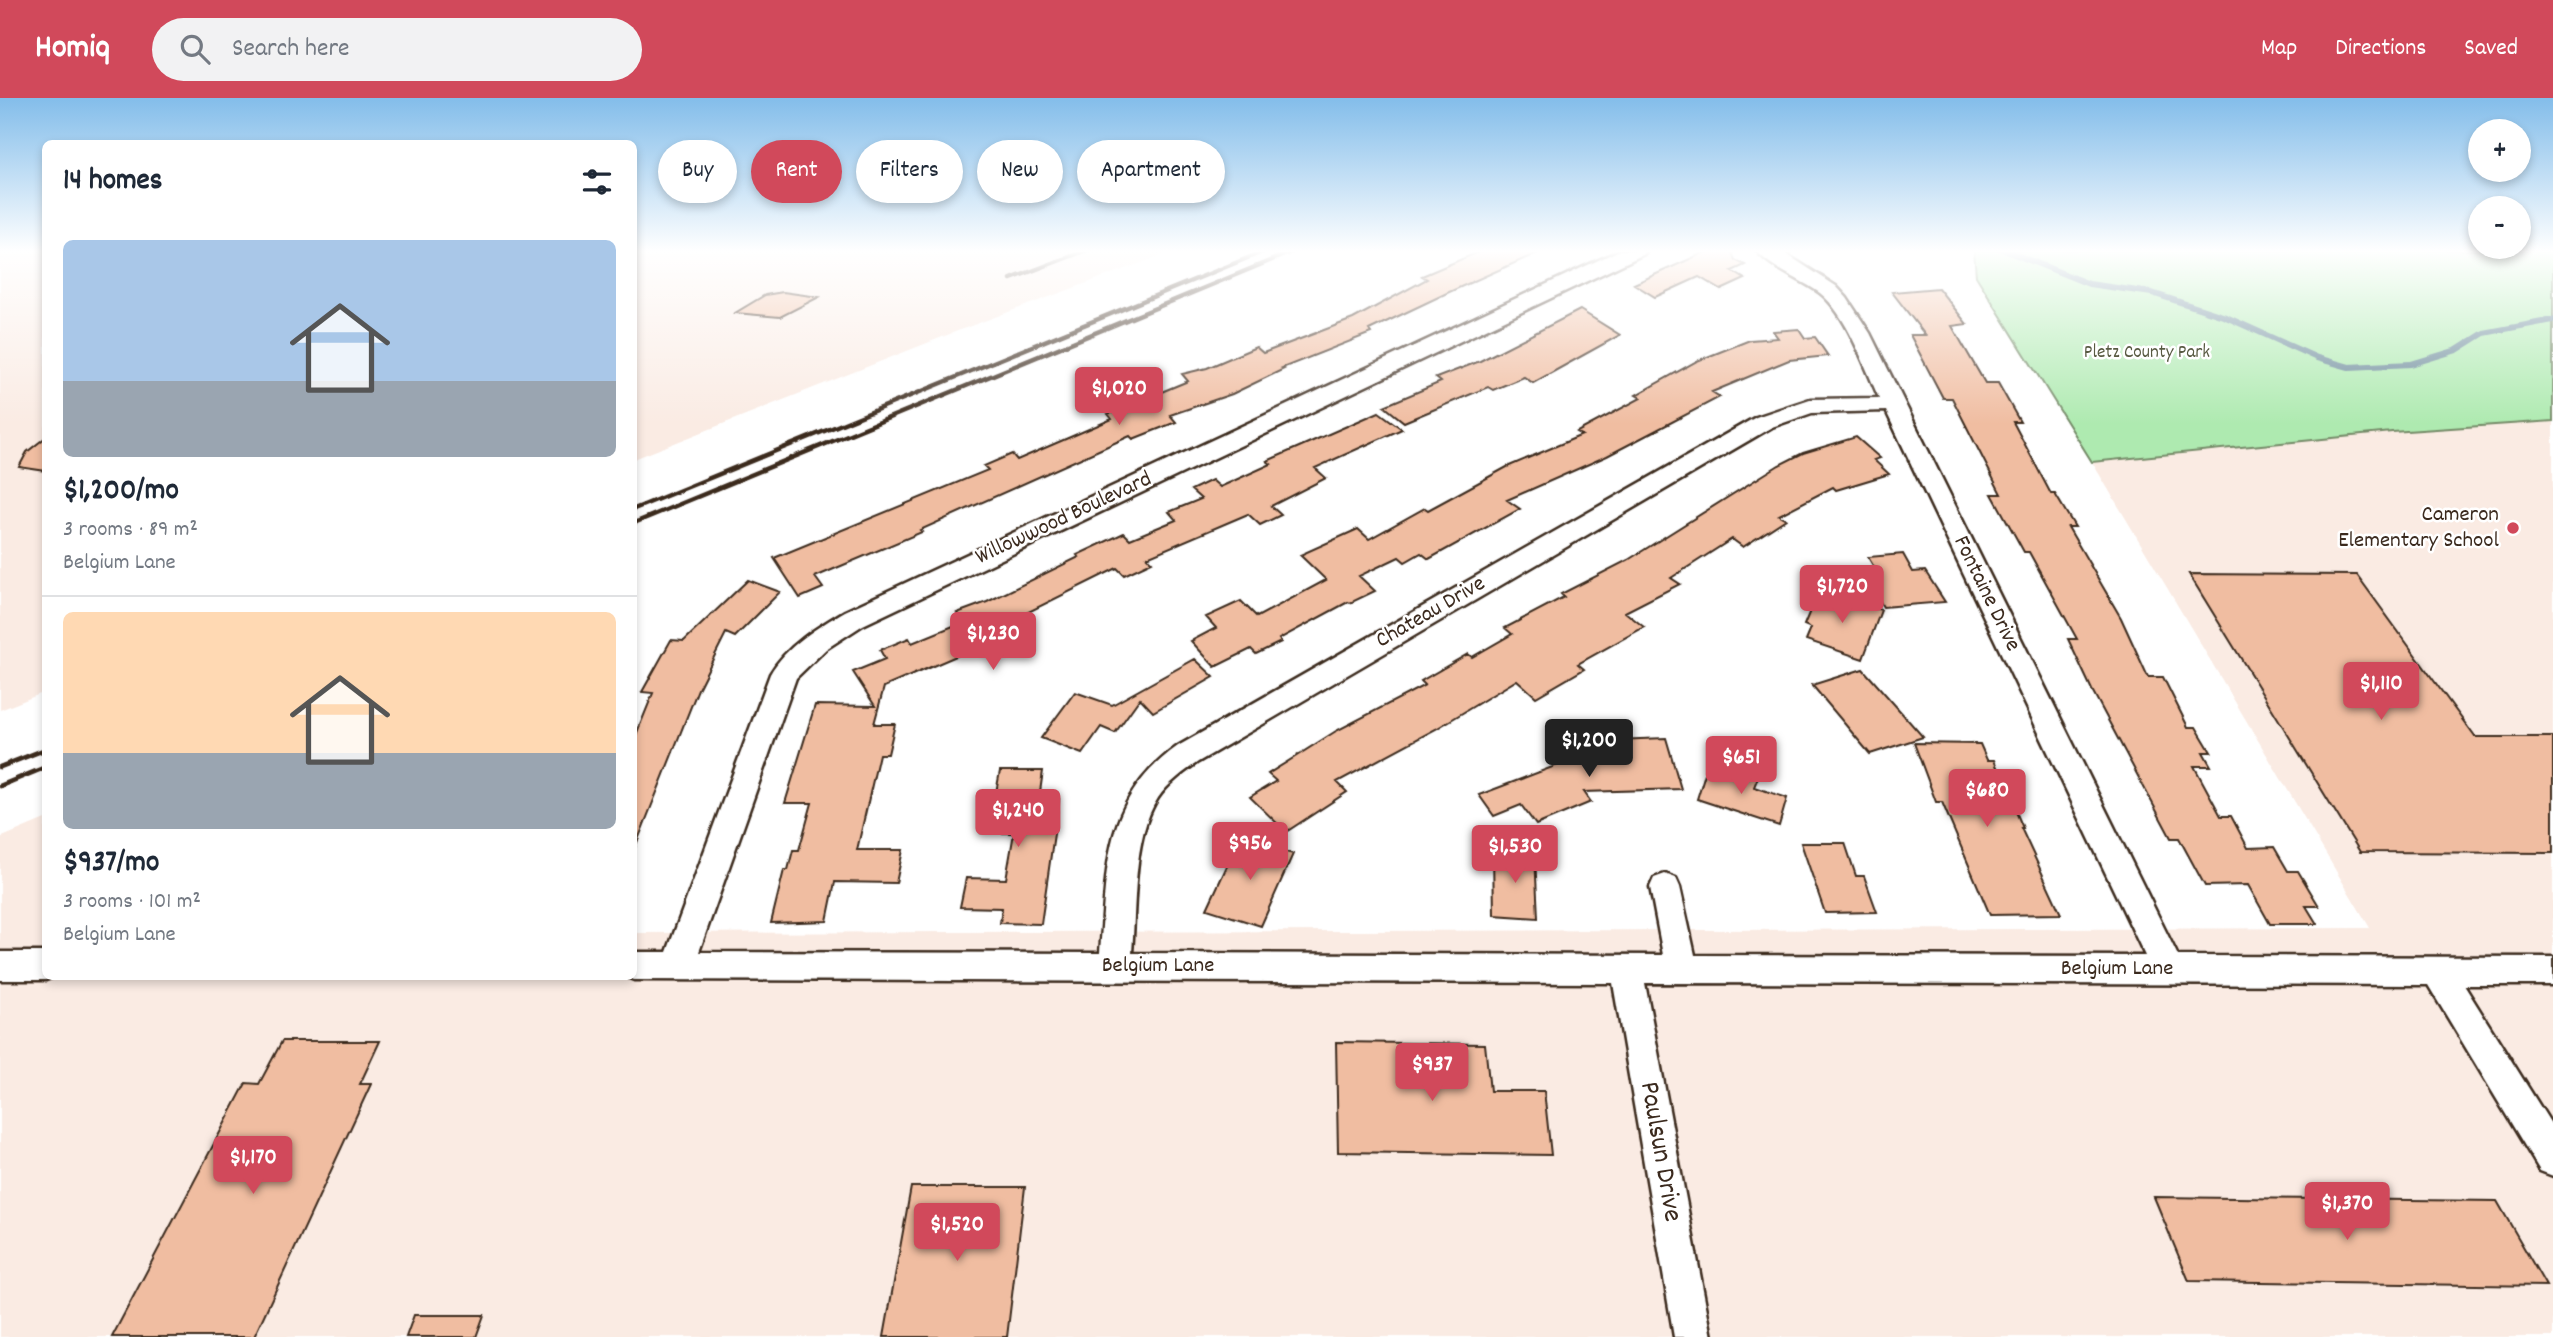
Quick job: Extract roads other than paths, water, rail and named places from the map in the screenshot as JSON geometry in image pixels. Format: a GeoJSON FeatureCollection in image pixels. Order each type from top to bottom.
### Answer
{"type":"FeatureCollection","features":[{"type":"Feature","properties":{"kind":"street","name":"Willowwood Boulevard"},"geometry":{"type":"LineString","coordinates":[[678,966],[784,674],[802,652],[825,635],[904,594],[1514,308]]}},
{"type":"Feature","properties":{"kind":"street","name":"Fontaine Drive"},"geometry":{"type":"LineString","coordinates":[[1843,308],[1894,404],[2168,969]]}},
{"type":"Feature","properties":{"kind":"street","name":"Chateau Drive"},"geometry":{"type":"LineString","coordinates":[[1115,966],[1128,835],[1148,789],[1174,762],[1764,422],[1810,405],[1894,404]]}},
{"type":"Feature","properties":{"kind":"street"},"geometry":{"type":"LineString","coordinates":[[1665,887],[1682,967]]}},
{"type":"Feature","properties":{"kind":"street"},"geometry":{"type":"LineString","coordinates":[[0,966],[42,966]]}},
{"type":"Feature","properties":{"kind":"street","name":"Belgium Lane"},"geometry":{"type":"LineString","coordinates":[[637,966],[2553,971]]}},
{"type":"Feature","properties":{"kind":"street","name":"Paulsun Drive"},"geometry":{"type":"LineString","coordinates":[[1626,967],[1693,1337]]}},
{"type":"Feature","properties":{"kind":"street"},"geometry":{"type":"LineString","coordinates":[[2437,970],[2553,1159]]}},
{"type":"Feature","properties":{"kind":"waterway"},"geometry":{"type":"LineString","coordinates":[[2198,308],[2226,317],[2317,358],[2349,367],[2411,364],[2457,350],[2484,333],[2553,320]]}},
{"type":"Feature","properties":{"kind":"railway"},"geometry":{"type":"LineString","coordinates":[[637,508],[1126,308]]}},
{"type":"Feature","properties":{"kind":"railway"},"geometry":{"type":"LineString","coordinates":[[637,522],[1156,308]]}},
{"type":"Feature","properties":{"kind":"railway"},"geometry":{"type":"LineString","coordinates":[[0,767],[42,751]]}},
{"type":"Feature","properties":{"kind":"railway"},"geometry":{"type":"LineString","coordinates":[[0,786],[42,769]]}},
{"type":"Feature","properties":{"kind":"place","name":"Cameron Elementary School"},"geometry":{"type":"Point","coordinates":[2513,528]}},
{"type":"Feature","properties":{"kind":"park label","name":"Pletz County Park"},"geometry":{"type":"Point","coordinates":[2147,353]}}]}
